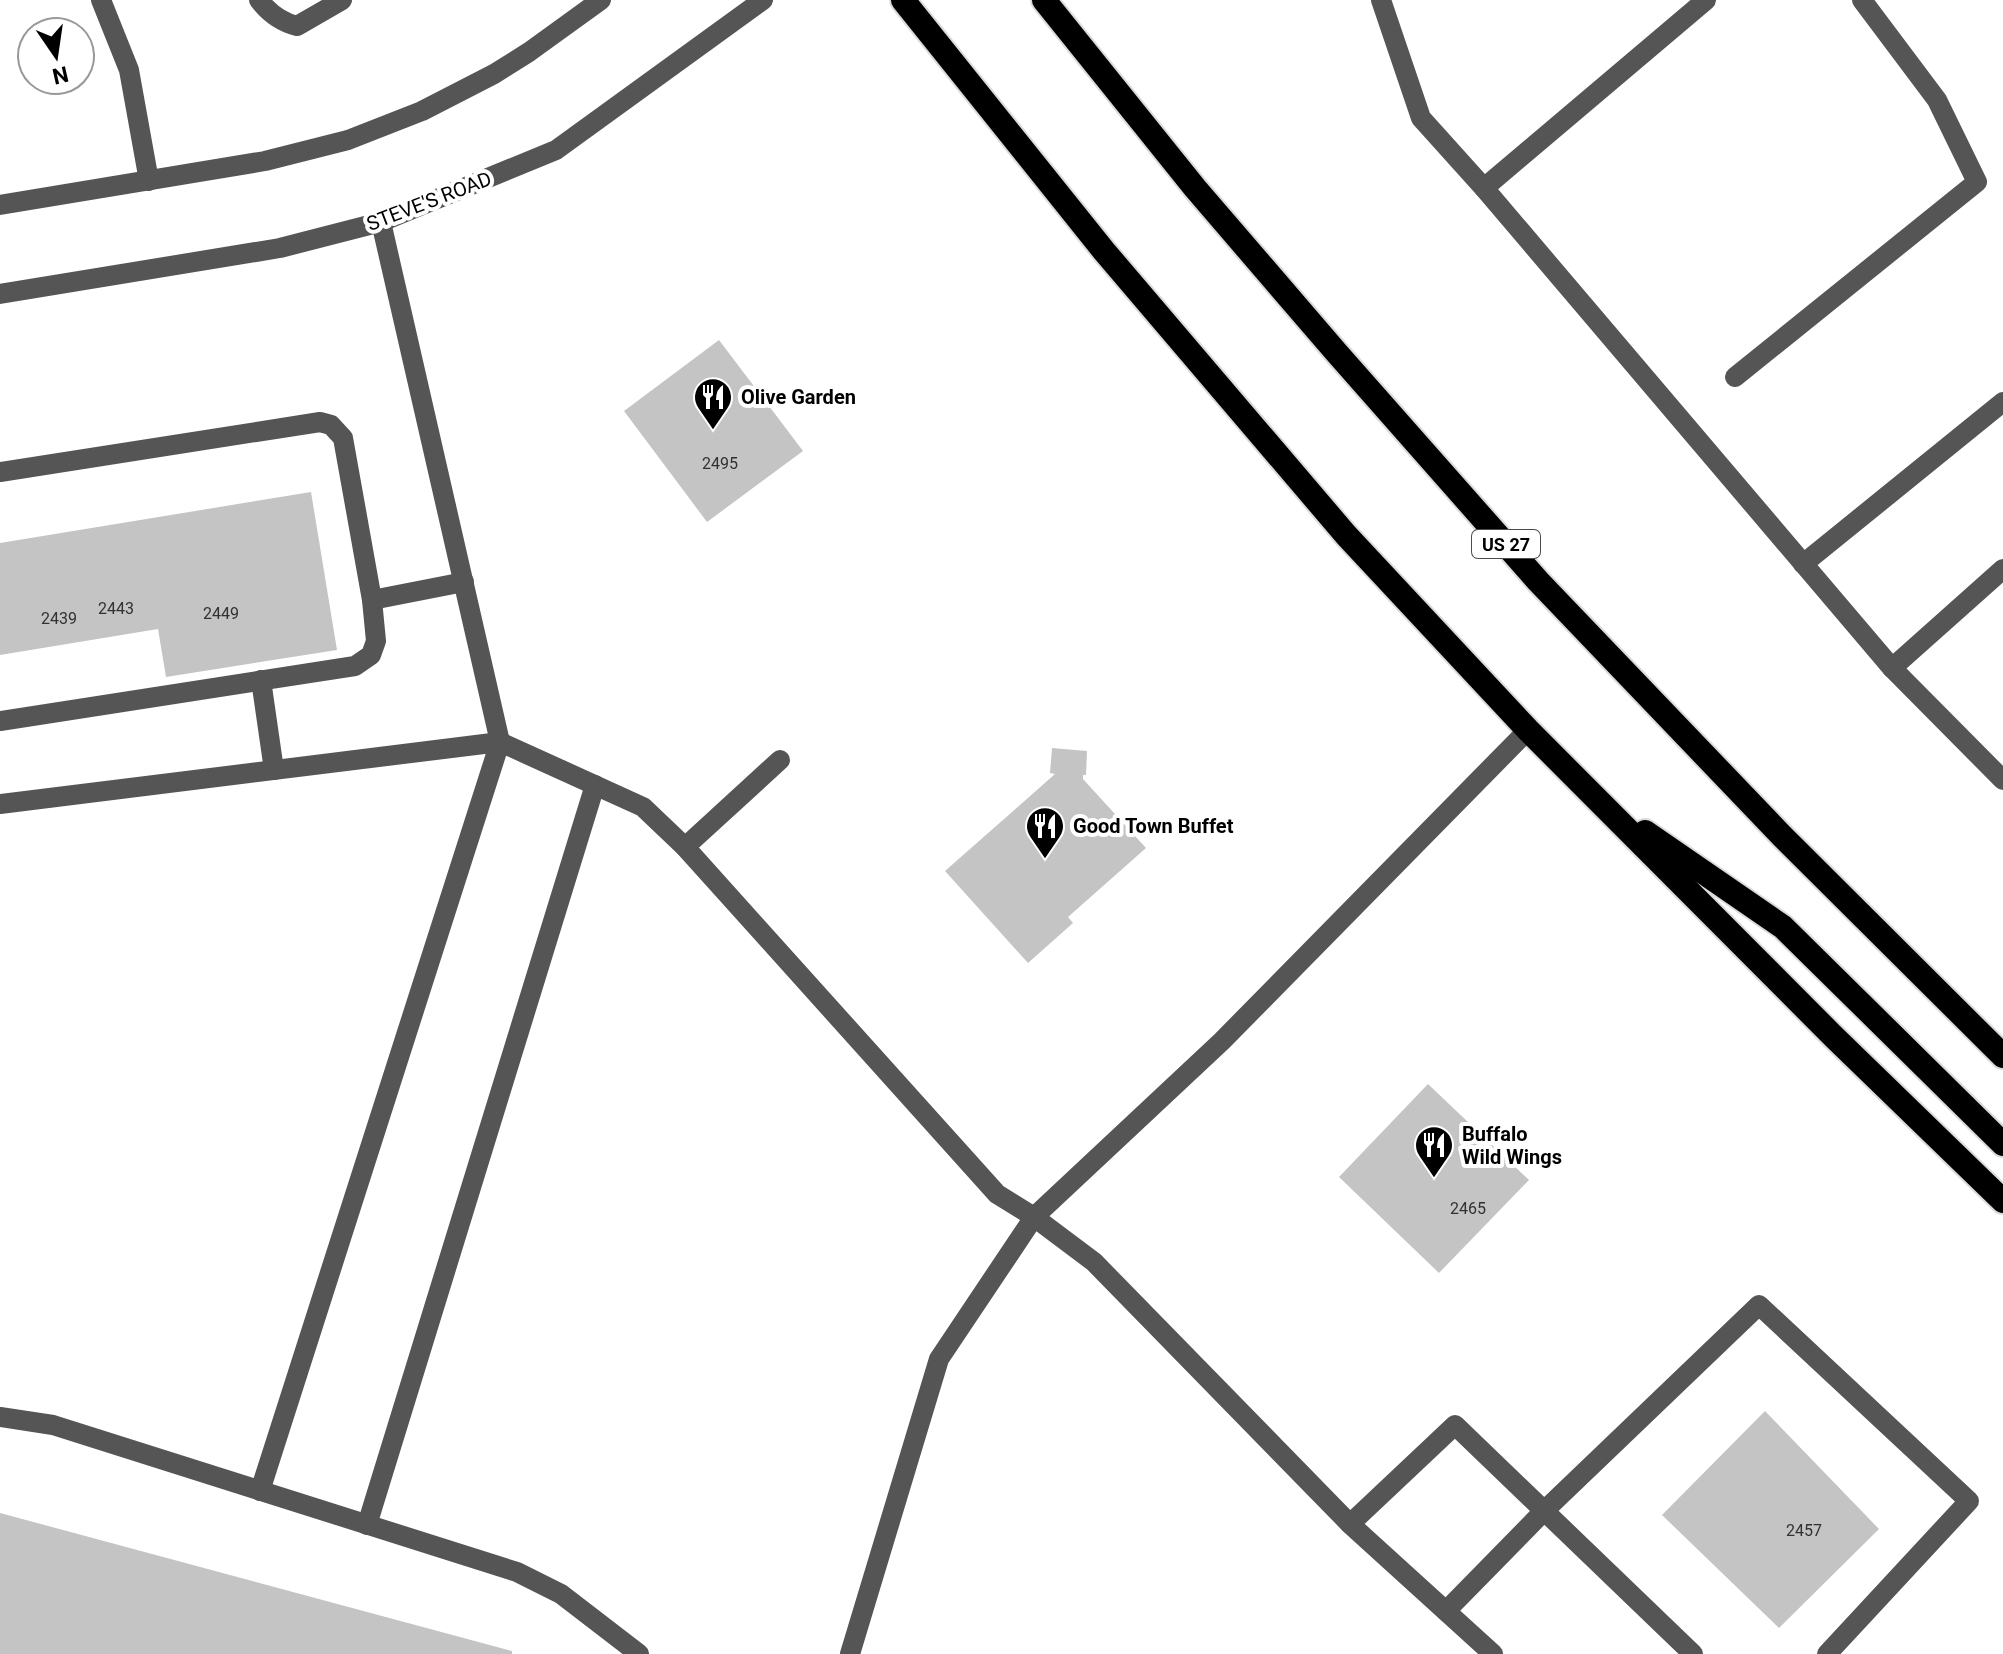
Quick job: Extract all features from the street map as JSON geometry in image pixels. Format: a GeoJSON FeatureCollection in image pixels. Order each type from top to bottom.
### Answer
{"type":"FeatureCollection","features":[{"type":"Feature","properties":{"kind":"highway"},"geometry":{"type":"LineString","coordinates":[[903,0],[1104,251],[1346,535],[1528,730],[1834,1037],[2003,1201]]}},
{"type":"Feature","properties":{"kind":"highway","name":"US 27"},"geometry":{"type":"LineString","coordinates":[[1044,0],[1205,199],[1538,581],[1782,836],[2003,1056]]}},
{"type":"Feature","properties":{"kind":"highway"},"geometry":{"type":"LineString","coordinates":[[1597,799],[1783,927],[2003,1144]]}},
{"type":"Feature","properties":{"kind":"street"},"geometry":{"type":"LineString","coordinates":[[101,0],[129,70],[149,181]]}},
{"type":"Feature","properties":{"kind":"street"},"geometry":{"type":"LineString","coordinates":[[259,0],[277,17],[297,26],[342,0]]}},
{"type":"Feature","properties":{"kind":"street"},"geometry":{"type":"LineString","coordinates":[[0,205],[265,161],[348,140],[458,94],[529,52],[601,0]]}},
{"type":"Feature","properties":{"kind":"street","name":"STEVE'S ROAD"},"geometry":{"type":"LineString","coordinates":[[0,294],[280,248],[381,222],[556,150],[763,0]]}},
{"type":"Feature","properties":{"kind":"street"},"geometry":{"type":"LineString","coordinates":[[1381,0],[1421,118],[1892,668],[2003,780]]}},
{"type":"Feature","properties":{"kind":"street"},"geometry":{"type":"LineString","coordinates":[[1484,188],[1706,0]]}},
{"type":"Feature","properties":{"kind":"street"},"geometry":{"type":"LineString","coordinates":[[1735,377],[1977,182],[1937,100],[1862,0]]}},
{"type":"Feature","properties":{"kind":"street"},"geometry":{"type":"LineString","coordinates":[[260,1491],[500,742],[381,222]]}},
{"type":"Feature","properties":{"kind":"street"},"geometry":{"type":"LineString","coordinates":[[1803,564],[2003,402]]}},
{"type":"Feature","properties":{"kind":"street"},"geometry":{"type":"LineString","coordinates":[[0,472],[320,422],[331,425],[343,438],[372,600],[376,641],[371,655],[355,666],[0,721]]}},
{"type":"Feature","properties":{"kind":"street"},"geometry":{"type":"LineString","coordinates":[[1892,668],[2003,569]]}},
{"type":"Feature","properties":{"kind":"street"},"geometry":{"type":"LineString","coordinates":[[372,600],[464,582]]}},
{"type":"Feature","properties":{"kind":"street"},"geometry":{"type":"LineString","coordinates":[[261,680],[274,770]]}},
{"type":"Feature","properties":{"kind":"street"},"geometry":{"type":"LineString","coordinates":[[850,1654],[939,1359],[1034,1217],[1222,1041],[1528,730]]}},
{"type":"Feature","properties":{"kind":"street"},"geometry":{"type":"LineString","coordinates":[[0,804],[500,742],[643,807],[685,847],[997,1194],[1034,1217],[1094,1262],[1350,1524],[1493,1654]]}},
{"type":"Feature","properties":{"kind":"street"},"geometry":{"type":"LineString","coordinates":[[685,847],[780,760]]}},
{"type":"Feature","properties":{"kind":"street"},"geometry":{"type":"LineString","coordinates":[[367,1525],[595,785]]}},
{"type":"Feature","properties":{"kind":"street"},"geometry":{"type":"LineString","coordinates":[[1446,1611],[1544,1511],[1759,1305],[1969,1501],[1827,1654]]}},
{"type":"Feature","properties":{"kind":"street"},"geometry":{"type":"LineString","coordinates":[[0,1417],[53,1425],[517,1572],[561,1594],[639,1654]]}},
{"type":"Feature","properties":{"kind":"street"},"geometry":{"type":"LineString","coordinates":[[1350,1524],[1455,1425],[1693,1654]]}},
{"type":"Feature","properties":{"kind":"building","name":"Olive Garden"},"geometry":{"type":"Polygon","coordinates":[[[719,340],[803,451],[707,522],[624,411],[719,340]]]}},
{"type":"Feature","properties":{"kind":"building"},"geometry":{"type":"Polygon","coordinates":[[[311,492],[337,650],[166,677],[158,629],[0,655],[0,543],[311,492]]]}},
{"type":"Feature","properties":{"kind":"building","name":"Good Town Buffet"},"geometry":{"type":"Polygon","coordinates":[[[1052,748],[1087,751],[1086,775],[1083,779],[1146,848],[1068,917],[1073,923],[1028,963],[945,871],[1055,774],[1050,773],[1052,748]]]}},
{"type":"Feature","properties":{"kind":"building","name":"Buffalo Wild Wings"},"geometry":{"type":"Polygon","coordinates":[[[1428,1084],[1529,1180],[1439,1273],[1339,1177],[1428,1084]]]}},
{"type":"Feature","properties":{"kind":"building"},"geometry":{"type":"Polygon","coordinates":[[[1765,1411],[1879,1529],[1779,1628],[1662,1515],[1765,1411]]]}},
{"type":"Feature","properties":{"kind":"building"},"geometry":{"type":"Polygon","coordinates":[[[0,1513],[512,1651],[512,1654],[0,1654],[0,1513]]]}},
{"type":"Feature","properties":{"kind":"place","name":"Olive Garden"},"geometry":{"type":"Point","coordinates":[713,431]}},
{"type":"Feature","properties":{"kind":"place","name":"Good Town Buffet"},"geometry":{"type":"Point","coordinates":[1045,860]}},
{"type":"Feature","properties":{"kind":"place","name":"Buffalo Wild Wings"},"geometry":{"type":"Point","coordinates":[1434,1179]}}]}
